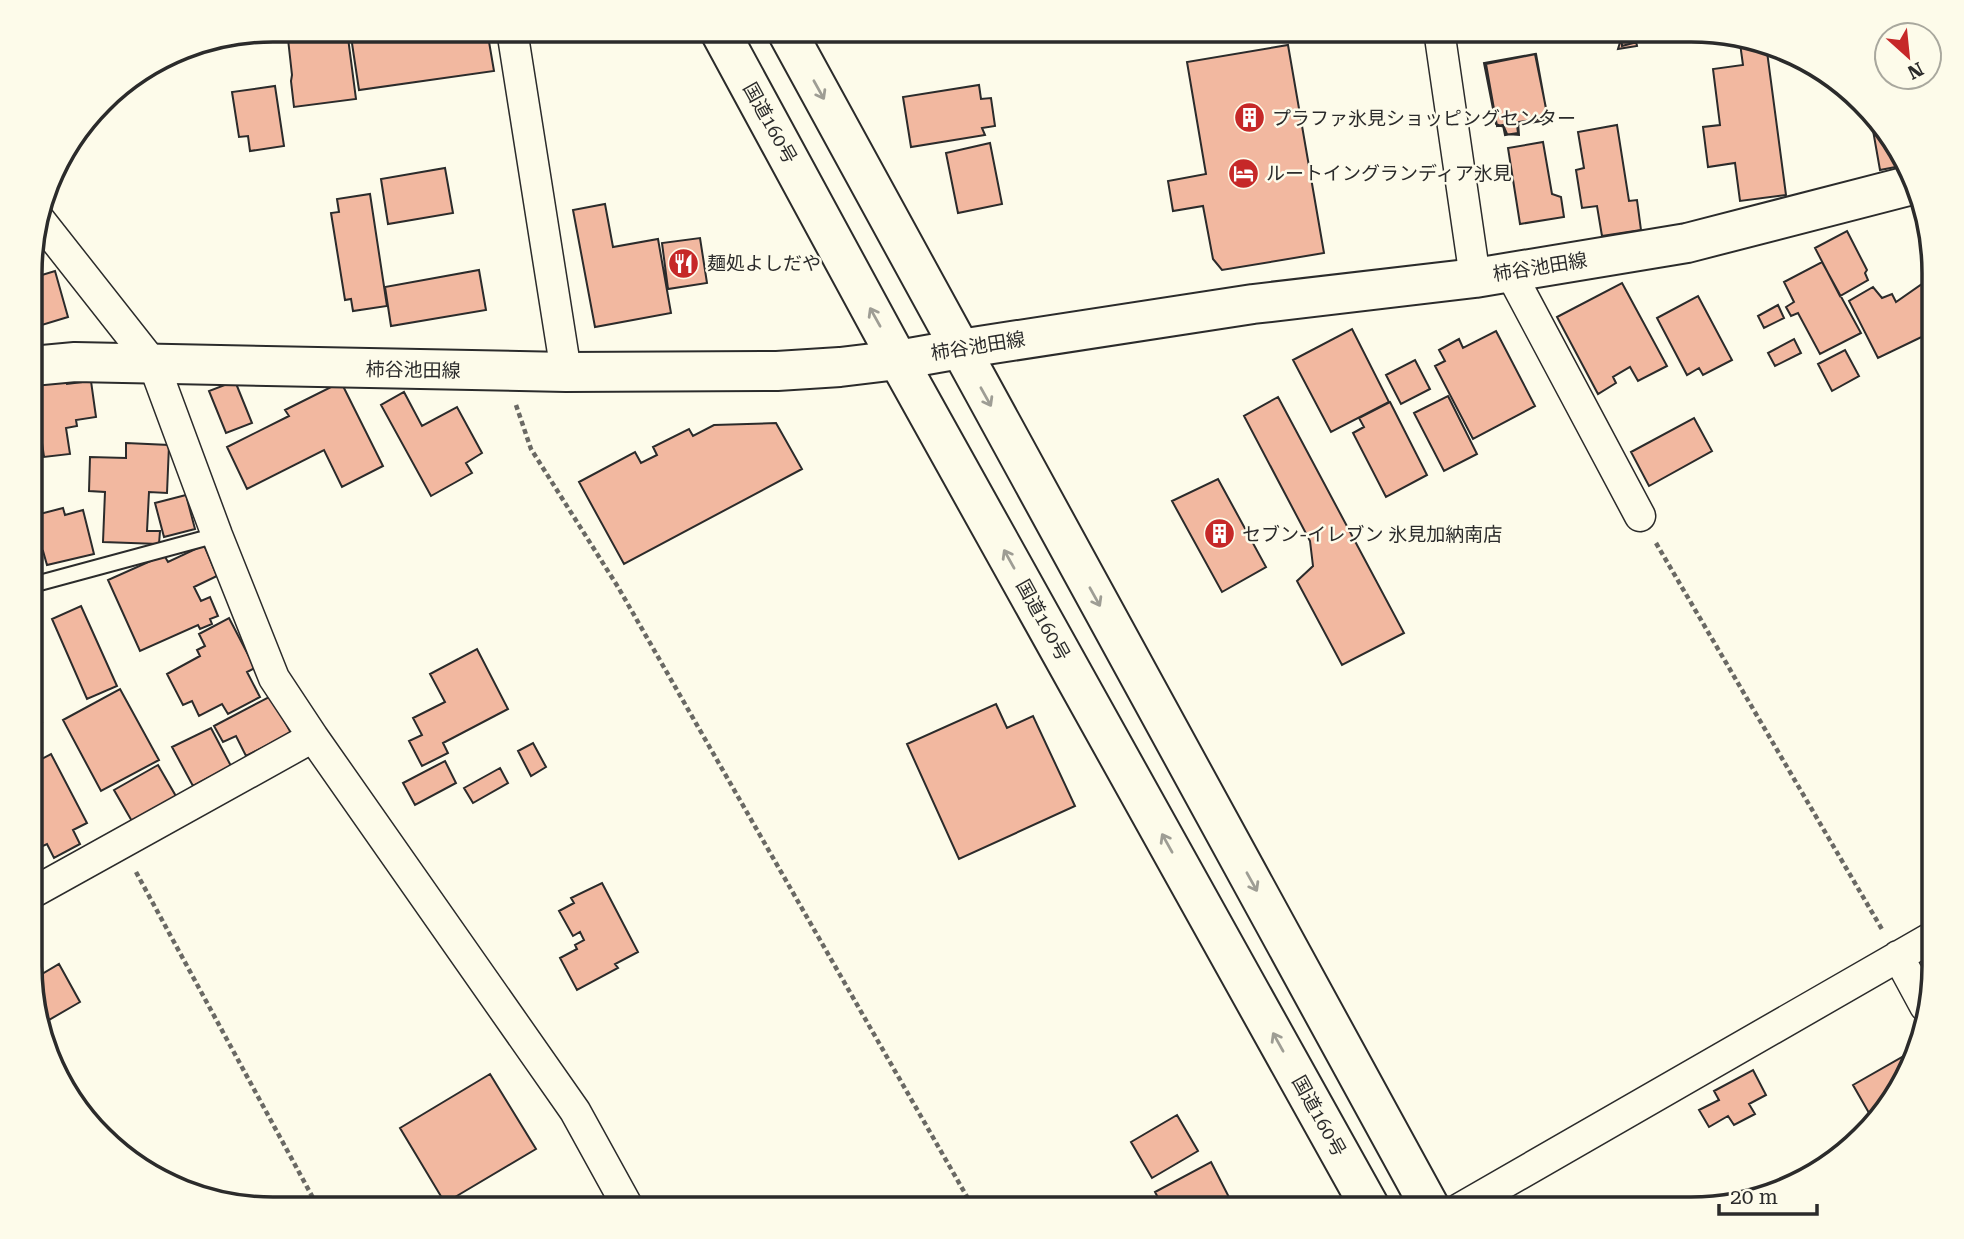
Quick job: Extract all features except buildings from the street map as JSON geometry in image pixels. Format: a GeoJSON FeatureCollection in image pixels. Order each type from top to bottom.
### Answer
{"type":"FeatureCollection","features":[{"type":"Feature","properties":{"kind":"main road","name":"国道160号"},"geometry":{"type":"LineString","coordinates":[[726,42],[898,360],[1364,1197]]}},
{"type":"Feature","properties":{"kind":"main road"},"geometry":{"type":"LineString","coordinates":[[793,42],[1424,1197]]}},
{"type":"Feature","properties":{"kind":"main road","name":"柿谷池田線"},"geometry":{"type":"LineString","coordinates":[[42,365],[75,362],[505,372],[777,371],[840,367],[1253,304],[1493,275],[1687,243],[1905,187]]}},
{"type":"Feature","properties":{"kind":"street"},"geometry":{"type":"LineString","coordinates":[[514,42],[566,372]]}},
{"type":"Feature","properties":{"kind":"street"},"geometry":{"type":"LineString","coordinates":[[1442,42],[1493,275],[1640,516]]}},
{"type":"Feature","properties":{"kind":"street"},"geometry":{"type":"LineString","coordinates":[[47,229],[153,365],[274,678],[575,1111],[622,1197]]}},
{"type":"Feature","properties":{"kind":"street"},"geometry":{"type":"LineString","coordinates":[[42,887],[313,737]]}},
{"type":"Feature","properties":{"kind":"street"},"geometry":{"type":"LineString","coordinates":[[1480,1197],[1922,943]]}},
{"type":"Feature","properties":{"kind":"street"},"geometry":{"type":"LineString","coordinates":[[1898,956],[1920,997]]}},
{"type":"Feature","properties":{"kind":"lane"},"geometry":{"type":"LineString","coordinates":[[42,582],[217,535]]}},
{"type":"Feature","properties":{"kind":"path"},"geometry":{"type":"LineString","coordinates":[[505,372],[531,449],[618,587],[967,1197]]}},
{"type":"Feature","properties":{"kind":"path"},"geometry":{"type":"LineString","coordinates":[[1640,516],[1898,956]]}},
{"type":"Feature","properties":{"kind":"path"},"geometry":{"type":"LineString","coordinates":[[121,844],[312,1197]]}},
{"type":"Feature","properties":{"kind":"place","name":"プラファ氷見ショッピングセンター"},"geometry":{"type":"Point","coordinates":[1249,118]}},
{"type":"Feature","properties":{"kind":"place","name":"ルートイングランディア氷見"},"geometry":{"type":"Point","coordinates":[1243,173]}},
{"type":"Feature","properties":{"kind":"place","name":"麺処よしだや"},"geometry":{"type":"Point","coordinates":[684,263]}},
{"type":"Feature","properties":{"kind":"place","name":"セブン-イレブン 氷見加納南店"},"geometry":{"type":"Point","coordinates":[1219,534]}}]}
